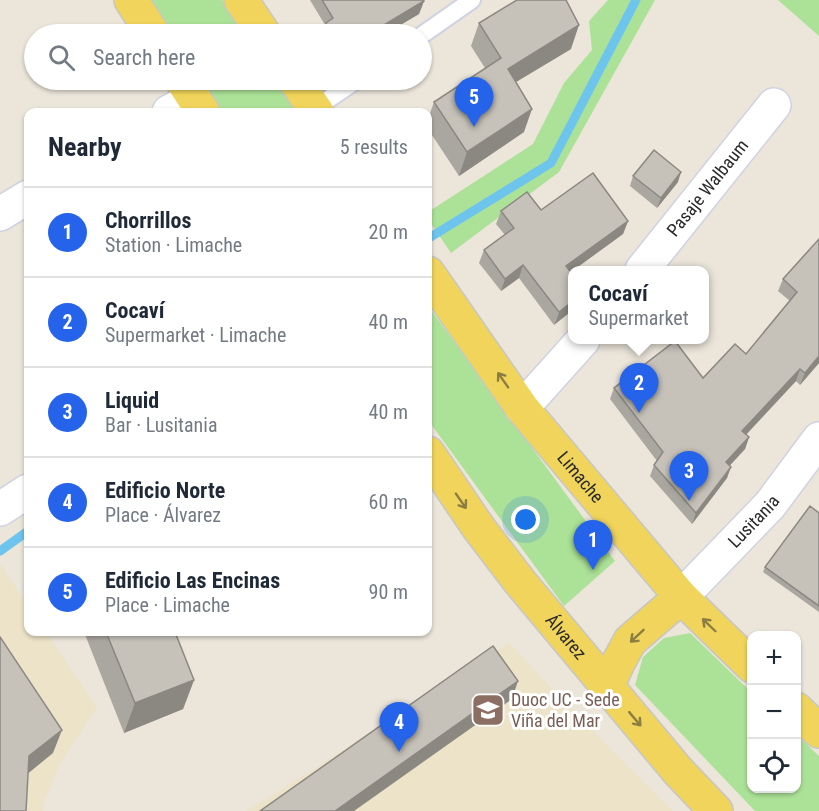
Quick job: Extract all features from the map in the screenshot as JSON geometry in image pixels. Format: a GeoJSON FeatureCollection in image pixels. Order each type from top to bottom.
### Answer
{"type":"FeatureCollection","features":[{"type":"Feature","properties":{"kind":"main road"},"geometry":{"type":"LineString","coordinates":[[131,0],[147,24]]}},
{"type":"Feature","properties":{"kind":"main road"},"geometry":{"type":"LineString","coordinates":[[241,0],[257,24]]}},
{"type":"Feature","properties":{"kind":"main road"},"geometry":{"type":"LineString","coordinates":[[302,90],[314,108]]}},
{"type":"Feature","properties":{"kind":"main road","name":"Limache"},"geometry":{"type":"LineString","coordinates":[[432,279],[522,408],[681,597],[747,661]]}},
{"type":"Feature","properties":{"kind":"main road","name":"Álvarez"},"geometry":{"type":"LineString","coordinates":[[432,459],[478,527],[520,582],[678,771],[716,811]]}},
{"type":"Feature","properties":{"kind":"main road"},"geometry":{"type":"LineString","coordinates":[[607,687],[630,641],[681,597]]}},
{"type":"Feature","properties":{"kind":"main road"},"geometry":{"type":"LineString","coordinates":[[801,714],[819,731]]}},
{"type":"Feature","properties":{"kind":"street","name":"Pasaje Walbaum"},"geometry":{"type":"LineString","coordinates":[[645,266],[774,105]]}},
{"type":"Feature","properties":{"kind":"street"},"geometry":{"type":"LineString","coordinates":[[0,214],[24,199]]}},
{"type":"Feature","properties":{"kind":"street"},"geometry":{"type":"LineString","coordinates":[[522,408],[579,344]]}},
{"type":"Feature","properties":{"kind":"street","name":"Lusitania"},"geometry":{"type":"LineString","coordinates":[[681,597],[770,505],[819,439]]}},
{"type":"Feature","properties":{"kind":"street"},"geometry":{"type":"LineString","coordinates":[[0,509],[24,494]]}},
{"type":"Feature","properties":{"kind":"lane"},"geometry":{"type":"LineString","coordinates":[[432,28],[472,0]]}},
{"type":"Feature","properties":{"kind":"lane"},"geometry":{"type":"LineString","coordinates":[[320,108],[344,90]]}},
{"type":"Feature","properties":{"kind":"shaded area"},"geometry":{"type":"Polygon","coordinates":[[[0,566],[24,600],[24,636],[49,636],[97,707],[60,764],[45,800],[43,811],[0,811],[0,566]]]}},
{"type":"Feature","properties":{"kind":"shaded area","name":"Duoc UC - Sede Viña del Mar"},"geometry":{"type":"Polygon","coordinates":[[[509,643],[673,811],[246,811],[308,773],[509,643]]]}},
{"type":"Feature","properties":{"kind":"green space"},"geometry":{"type":"Polygon","coordinates":[[[146,0],[222,0],[240,24],[162,24],[146,0]]]}},
{"type":"Feature","properties":{"kind":"green space"},"geometry":{"type":"Polygon","coordinates":[[[608,0],[655,0],[559,172],[451,253],[432,225],[432,209],[533,144],[564,83],[592,50],[589,21],[608,0]]]}},
{"type":"Feature","properties":{"kind":"green space"},"geometry":{"type":"Polygon","coordinates":[[[778,0],[819,0],[819,36],[778,0]]]}},
{"type":"Feature","properties":{"kind":"green space"},"geometry":{"type":"Polygon","coordinates":[[[204,90],[285,90],[296,108],[215,108],[204,90]]]}},
{"type":"Feature","properties":{"kind":"green space"},"geometry":{"type":"Polygon","coordinates":[[[432,311],[615,561],[564,606],[432,425],[432,311]]]}},
{"type":"Feature","properties":{"kind":"green space"},"geometry":{"type":"Polygon","coordinates":[[[690,633],[747,688],[747,793],[801,793],[801,739],[819,756],[819,811],[755,811],[635,685],[643,657],[664,638],[690,633]]]}},
{"type":"Feature","properties":{"kind":"building"},"geometry":{"type":"Polygon","coordinates":[[[322,0],[424,1],[386,24],[327,24],[333,18],[322,0]]]}},
{"type":"Feature","properties":{"kind":"building"},"geometry":{"type":"Polygon","coordinates":[[[517,0],[566,0],[579,25],[508,69],[532,109],[467,152],[434,102],[501,58],[479,23],[517,0]]]}},
{"type":"Feature","properties":{"kind":"building"},"geometry":{"type":"Polygon","coordinates":[[[654,150],[681,172],[661,198],[633,176],[654,150]]]}},
{"type":"Feature","properties":{"kind":"building"},"geometry":{"type":"Polygon","coordinates":[[[593,173],[628,221],[566,266],[568,269],[568,305],[559,312],[523,265],[505,279],[484,250],[514,228],[501,211],[527,192],[541,210],[593,173]]]}},
{"type":"Feature","properties":{"kind":"building"},"geometry":{"type":"Polygon","coordinates":[[[819,239],[819,356],[805,373],[800,369],[742,431],[749,437],[726,462],[731,467],[696,513],[654,465],[663,452],[614,388],[671,344],[677,344],[703,378],[735,344],[746,354],[797,292],[783,279],[819,239]]]}},
{"type":"Feature","properties":{"kind":"building"},"geometry":{"type":"Polygon","coordinates":[[[810,506],[819,513],[819,606],[765,567],[810,506]]]}},
{"type":"Feature","properties":{"kind":"building"},"geometry":{"type":"Polygon","coordinates":[[[108,636],[177,636],[194,680],[135,703],[108,636]]]}},
{"type":"Feature","properties":{"kind":"building"},"geometry":{"type":"Polygon","coordinates":[[[0,637],[62,730],[29,756],[26,811],[0,811],[0,637]]]}},
{"type":"Feature","properties":{"kind":"building"},"geometry":{"type":"Polygon","coordinates":[[[493,646],[518,681],[335,811],[260,811],[493,646]]]}},
{"type":"Feature","properties":{"kind":"waterway"},"geometry":{"type":"LineString","coordinates":[[432,236],[551,163],[636,0]]}},
{"type":"Feature","properties":{"kind":"waterway"},"geometry":{"type":"LineString","coordinates":[[0,551],[24,534]]}},
{"type":"Feature","properties":{"kind":"place","name":"Edificio Las Encinas"},"geometry":{"type":"Point","coordinates":[474,127]}},
{"type":"Feature","properties":{"kind":"place","name":"Cocaví"},"geometry":{"type":"Point","coordinates":[639,413]}},
{"type":"Feature","properties":{"kind":"place","name":"Liquid"},"geometry":{"type":"Point","coordinates":[689,501]}},
{"type":"Feature","properties":{"kind":"place","name":"Chorrillos"},"geometry":{"type":"Point","coordinates":[593,570]}},
{"type":"Feature","properties":{"kind":"place","name":"Duoc UC - Sede Viña del Mar"},"geometry":{"type":"Point","coordinates":[488,710]}},
{"type":"Feature","properties":{"kind":"place","name":"Edificio Norte"},"geometry":{"type":"Point","coordinates":[399,752]}}]}
